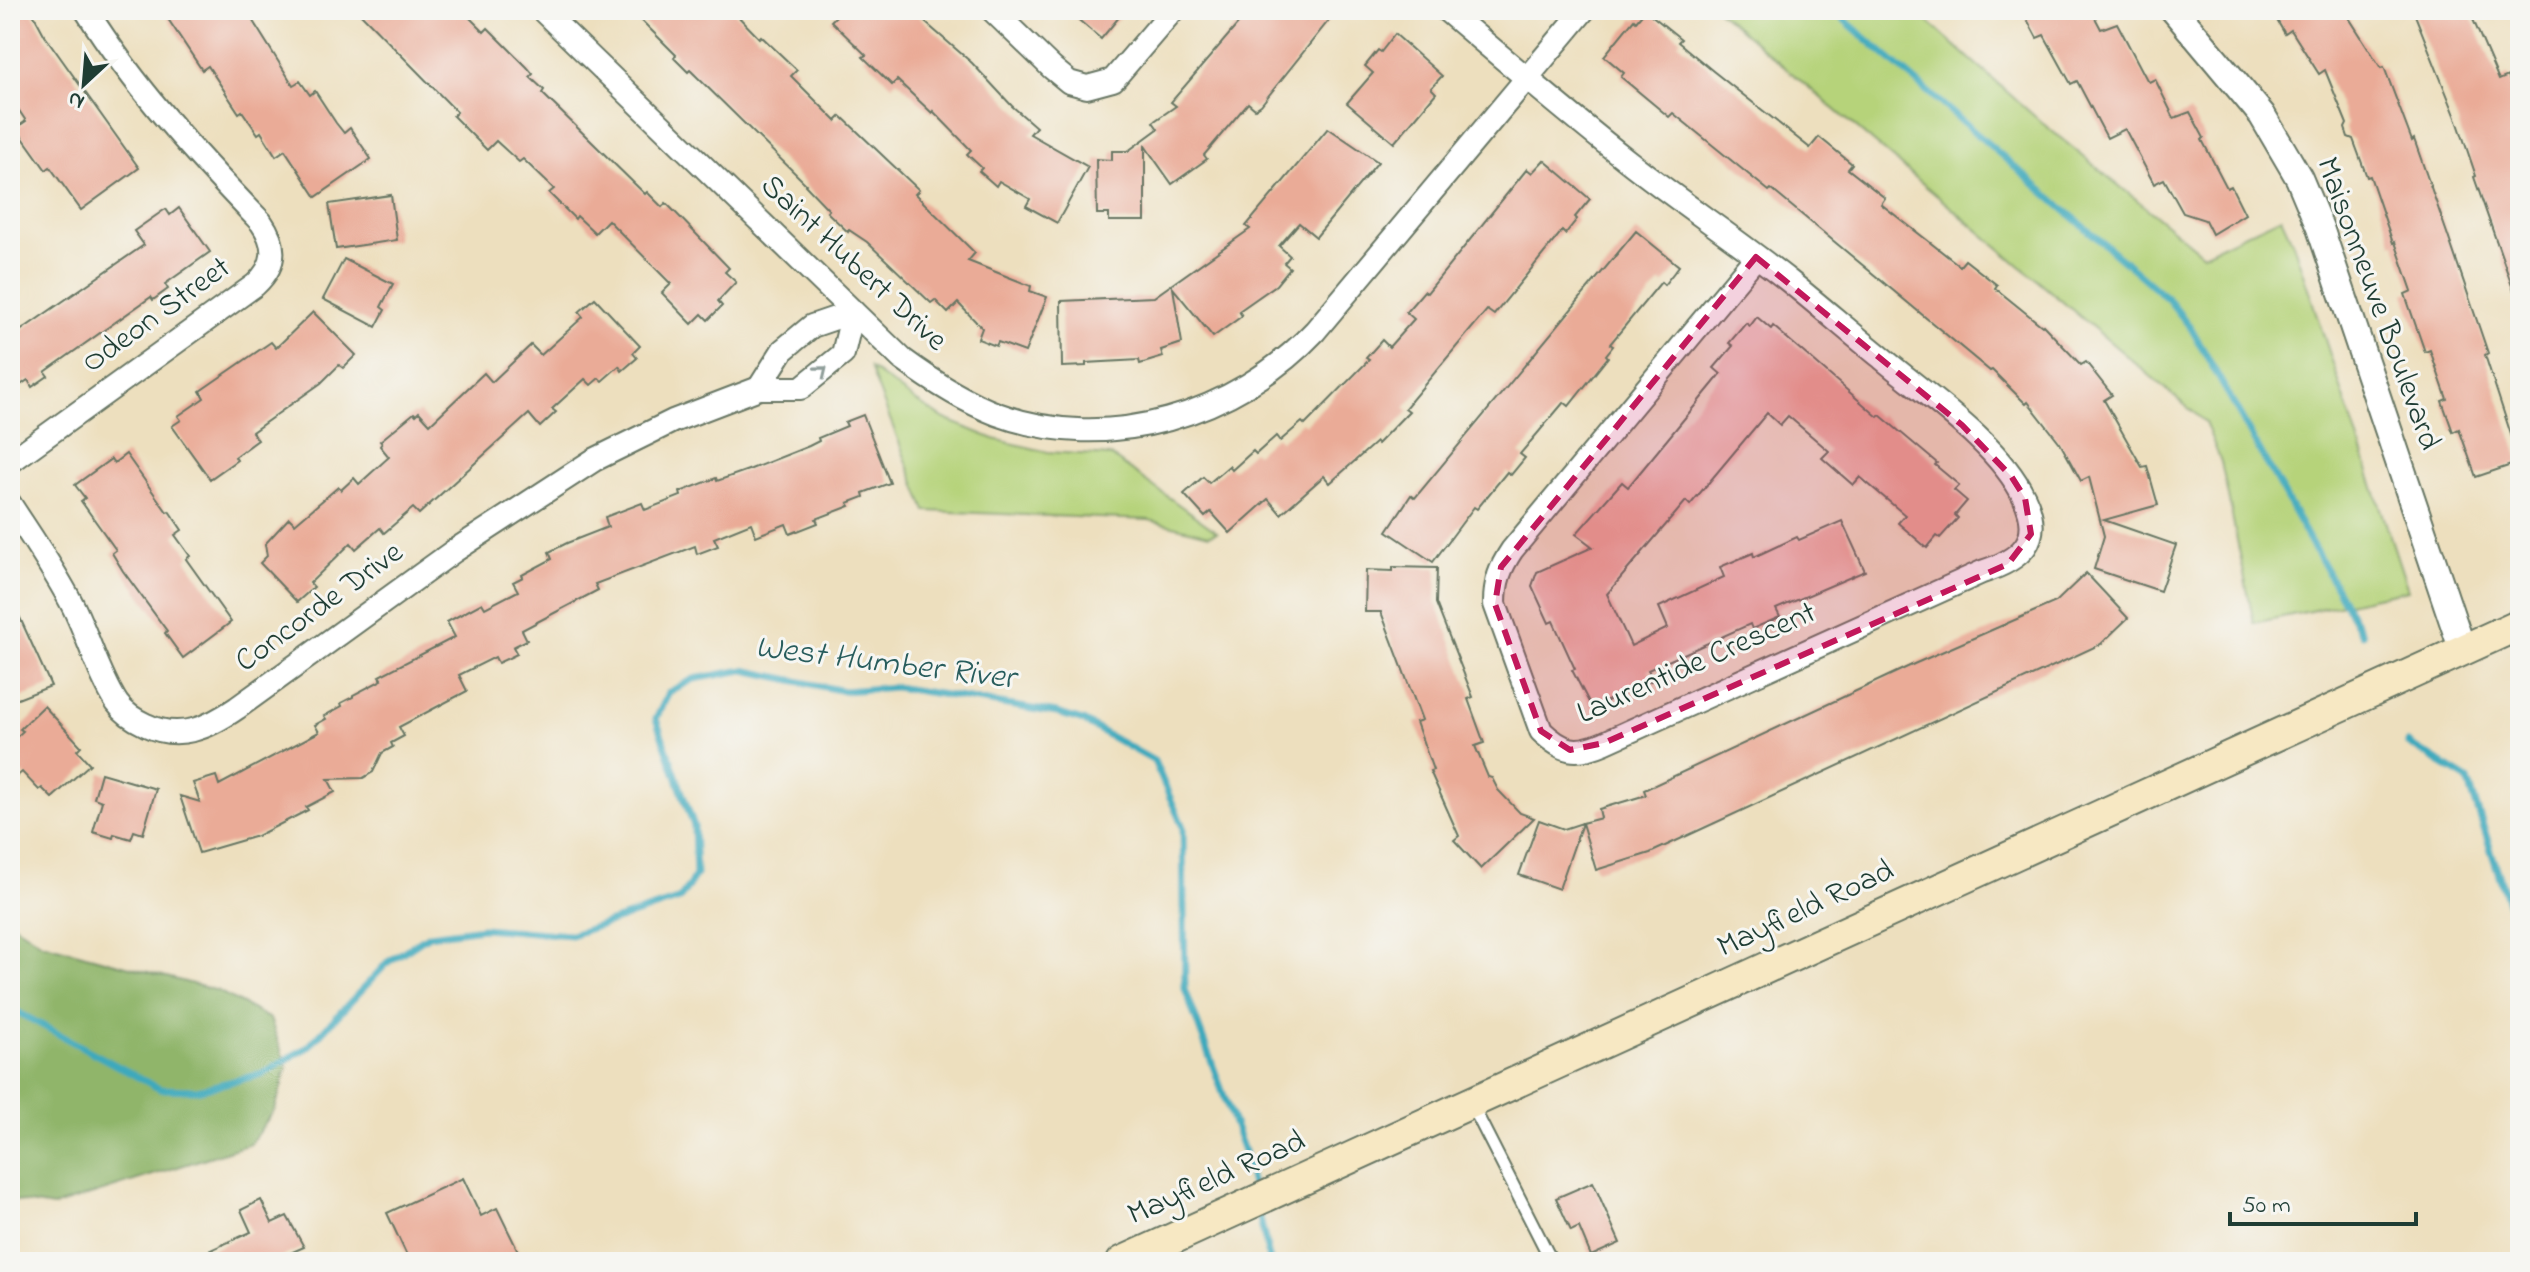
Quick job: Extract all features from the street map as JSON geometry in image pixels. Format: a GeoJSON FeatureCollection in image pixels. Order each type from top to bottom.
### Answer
{"type":"FeatureCollection","features":[{"type":"Feature","properties":{"kind":"main road","name":"Mayfield Road"},"geometry":{"type":"LineString","coordinates":[[1122,1262],[2520,624]]}},
{"type":"Feature","properties":{"kind":"street","name":"Odeon Street"},"geometry":{"type":"LineString","coordinates":[[10,462],[255,285],[269,268],[273,254],[271,236],[261,222],[161,114],[86,10]]}},
{"type":"Feature","properties":{"kind":"street","name":"Saint Hubert Drive"},"geometry":{"type":"LineString","coordinates":[[542,10],[902,359],[930,380],[999,414],[1058,428],[1090,431],[1145,426],[1189,413],[1245,388],[1279,366],[1298,349],[1584,10]]}},
{"type":"Feature","properties":{"kind":"street"},"geometry":{"type":"LineString","coordinates":[[992,10],[1069,82],[1087,87],[1113,80],[1173,10]]}},
{"type":"Feature","properties":{"kind":"street","name":"Laurentide Crescent"},"geometry":{"type":"LineString","coordinates":[[1446,10],[1630,163],[1788,280],[1951,415],[1994,454],[2011,476],[2025,498],[2031,519],[2031,534],[2023,551],[2008,564],[1982,572],[1604,743],[1585,751],[1570,750],[1553,742],[1541,731],[1495,604],[1495,584],[1501,567],[1756,257]]}},
{"type":"Feature","properties":{"kind":"street","name":"Maisonneuve Boulevard"},"geometry":{"type":"LineString","coordinates":[[2174,10],[2262,115],[2299,178],[2320,228],[2463,651]]}},
{"type":"Feature","properties":{"kind":"street"},"geometry":{"type":"LineString","coordinates":[[759,388],[783,350],[812,326],[853,312]]}},
{"type":"Feature","properties":{"kind":"street","name":"Concorde Drive"},"geometry":{"type":"LineString","coordinates":[[10,504],[72,604],[119,707],[135,720],[164,733],[199,730],[218,721],[454,551],[594,460],[673,421],[759,388],[801,388],[843,354],[853,312]]}},
{"type":"Feature","properties":{"kind":"lane"},"geometry":{"type":"LineString","coordinates":[[1471,1103],[1552,1262]]}},
{"type":"Feature","properties":{"kind":"highlighted area"},"geometry":{"type":"Polygon","coordinates":[[[1756,257],[1962,425],[2011,476],[2025,498],[2031,534],[2008,564],[1604,743],[1570,750],[1541,731],[1495,604],[1501,567],[1756,257]]]}},
{"type":"Feature","properties":{"kind":"green space"},"geometry":{"type":"Polygon","coordinates":[[[1717,10],[1915,10],[2041,122],[2203,254],[2281,217],[2293,243],[2408,590],[2254,623],[2221,462],[2205,422],[1717,10]]]}},
{"type":"Feature","properties":{"kind":"green space"},"geometry":{"type":"Polygon","coordinates":[[[870,368],[945,419],[994,439],[1048,452],[1111,456],[1217,532],[1209,535],[1149,520],[926,511],[870,368]]]}},
{"type":"Feature","properties":{"kind":"green space"},"geometry":{"type":"Polygon","coordinates":[[[10,922],[42,943],[218,991],[270,1019],[287,1067],[275,1109],[250,1144],[53,1207],[10,1200],[10,922]]]}},
{"type":"Feature","properties":{"kind":"building"},"geometry":{"type":"Polygon","coordinates":[[[10,10],[31,10],[45,36],[139,168],[81,210],[50,167],[46,170],[16,128],[26,121],[10,97],[10,10]]]}},
{"type":"Feature","properties":{"kind":"building"},"geometry":{"type":"Polygon","coordinates":[[[162,10],[246,10],[293,85],[300,81],[310,95],[315,91],[344,133],[350,128],[371,159],[316,197],[285,150],[276,156],[261,132],[258,134],[242,111],[239,113],[208,66],[202,70],[162,10]]]}},
{"type":"Feature","properties":{"kind":"building"},"geometry":{"type":"Polygon","coordinates":[[[357,10],[462,10],[484,32],[488,28],[533,74],[530,77],[544,90],[542,93],[645,194],[647,192],[662,207],[666,203],[729,268],[725,272],[736,282],[718,301],[722,306],[708,320],[702,314],[692,324],[662,293],[671,284],[608,220],[595,233],[577,216],[575,219],[549,193],[554,189],[523,159],[519,162],[496,141],[487,150],[453,116],[457,112],[357,10]]]}},
{"type":"Feature","properties":{"kind":"building"},"geometry":{"type":"Polygon","coordinates":[[[631,10],[732,10],[797,70],[791,76],[836,121],[841,116],[919,190],[915,194],[975,253],[968,261],[1031,286],[1030,291],[1047,297],[1025,352],[998,342],[996,346],[978,339],[982,328],[958,303],[948,313],[935,300],[931,303],[867,242],[848,232],[827,212],[829,210],[806,184],[690,70],[688,72],[674,58],[676,55],[631,10]]]}},
{"type":"Feature","properties":{"kind":"building"},"geometry":{"type":"Polygon","coordinates":[[[842,10],[911,10],[972,63],[1036,127],[1030,134],[1088,167],[1057,223],[1026,206],[1030,199],[999,181],[996,186],[979,171],[982,168],[967,154],[971,150],[933,111],[897,80],[892,85],[863,57],[866,55],[831,21],[842,10]]]}},
{"type":"Feature","properties":{"kind":"building"},"geometry":{"type":"Polygon","coordinates":[[[1067,10],[1125,10],[1101,39],[1067,10]]]}},
{"type":"Feature","properties":{"kind":"building"},"geometry":{"type":"Polygon","coordinates":[[[1250,10],[1337,10],[1261,105],[1255,109],[1248,103],[1204,155],[1207,159],[1172,184],[1145,146],[1145,221],[1109,221],[1109,214],[1097,214],[1096,159],[1112,160],[1112,151],[1128,151],[1158,129],[1153,122],[1176,106],[1171,102],[1250,10]]]}},
{"type":"Feature","properties":{"kind":"building"},"geometry":{"type":"Polygon","coordinates":[[[1645,10],[1681,39],[1678,42],[1810,148],[1819,137],[1852,164],[1848,169],[1885,198],[1881,204],[1960,266],[1965,260],[2043,325],[2081,365],[2086,362],[2112,395],[2104,400],[2142,467],[2147,466],[2158,505],[2104,520],[2176,545],[2160,591],[2094,569],[2104,536],[2089,477],[2081,481],[2060,443],[2028,402],[2026,404],[1992,370],[1771,189],[1769,191],[1673,113],[1669,117],[1621,77],[1624,73],[1604,56],[1645,10]]]}},
{"type":"Feature","properties":{"kind":"building"},"geometry":{"type":"Polygon","coordinates":[[[2022,10],[2091,10],[2101,29],[2117,23],[2147,80],[2155,79],[2174,118],[2190,112],[2227,188],[2231,186],[2245,214],[2212,234],[2205,220],[2183,213],[2164,179],[2154,184],[2125,129],[2107,138],[2077,81],[2071,84],[2044,35],[2037,38],[2022,10]]]}},
{"type":"Feature","properties":{"kind":"building"},"geometry":{"type":"Polygon","coordinates":[[[2271,10],[2344,10],[2381,68],[2384,67],[2412,141],[2414,139],[2448,236],[2488,353],[2485,355],[2520,462],[2476,477],[2459,429],[2453,432],[2442,401],[2447,399],[2430,350],[2425,352],[2405,294],[2412,291],[2395,242],[2370,176],[2367,177],[2353,139],[2348,137],[2347,124],[2325,70],[2319,74],[2291,30],[2285,34],[2271,10]]]}},
{"type":"Feature","properties":{"kind":"building"},"geometry":{"type":"Polygon","coordinates":[[[2413,10],[2469,10],[2499,80],[2508,76],[2520,111],[2520,299],[2517,300],[2457,120],[2413,10]]]}},
{"type":"Feature","properties":{"kind":"building"},"geometry":{"type":"Polygon","coordinates":[[[1395,34],[1442,76],[1431,88],[1436,93],[1394,143],[1347,103],[1373,73],[1365,66],[1395,34]]]}},
{"type":"Feature","properties":{"kind":"building"},"geometry":{"type":"Polygon","coordinates":[[[1328,128],[1378,162],[1316,237],[1299,223],[1279,246],[1290,256],[1284,263],[1290,268],[1276,285],[1239,311],[1242,316],[1213,337],[1173,288],[1182,343],[1161,350],[1163,357],[1140,364],[1139,360],[1062,367],[1061,301],[1154,297],[1250,229],[1246,226],[1328,128]]]}},
{"type":"Feature","properties":{"kind":"building"},"geometry":{"type":"Polygon","coordinates":[[[1544,160],[1590,199],[1565,234],[1562,231],[1494,315],[1487,310],[1405,408],[1409,411],[1377,444],[1330,483],[1324,476],[1281,514],[1268,499],[1230,533],[1211,512],[1205,517],[1184,494],[1203,477],[1209,483],[1229,466],[1232,470],[1253,451],[1256,454],[1276,436],[1280,441],[1302,422],[1305,425],[1369,360],[1366,358],[1382,340],[1389,347],[1414,319],[1406,312],[1424,291],[1427,293],[1527,169],[1532,173],[1544,160]]]}},
{"type":"Feature","properties":{"kind":"building"},"geometry":{"type":"Polygon","coordinates":[[[391,195],[397,240],[336,249],[329,204],[391,195]]]}},
{"type":"Feature","properties":{"kind":"building"},"geometry":{"type":"Polygon","coordinates":[[[179,208],[210,252],[165,284],[168,289],[153,300],[151,297],[45,372],[48,376],[32,387],[28,380],[10,392],[10,338],[144,245],[134,231],[164,210],[170,215],[179,208]]]}},
{"type":"Feature","properties":{"kind":"building"},"geometry":{"type":"Polygon","coordinates":[[[1636,231],[1679,266],[1664,285],[1661,282],[1610,344],[1613,346],[1606,355],[1608,357],[1569,406],[1564,402],[1520,454],[1525,458],[1511,475],[1507,472],[1477,509],[1474,507],[1433,562],[1387,531],[1411,495],[1415,498],[1636,231]]]}},
{"type":"Feature","properties":{"kind":"building"},"geometry":{"type":"Polygon","coordinates":[[[344,259],[393,284],[381,307],[385,310],[376,327],[323,299],[344,259]]]}},
{"type":"Feature","properties":{"kind":"building"},"geometry":{"type":"Polygon","coordinates":[[[595,298],[640,346],[633,353],[637,358],[622,371],[619,366],[602,381],[599,378],[591,385],[585,379],[552,409],[556,412],[540,427],[529,414],[419,514],[413,508],[384,533],[380,528],[356,549],[351,543],[310,583],[314,587],[297,602],[260,563],[267,556],[265,544],[289,518],[295,524],[338,487],[341,490],[354,478],[359,484],[389,457],[380,446],[380,441],[414,413],[419,412],[430,424],[484,373],[492,382],[531,345],[541,355],[583,317],[579,312],[595,298]]]}},
{"type":"Feature","properties":{"kind":"building"},"geometry":{"type":"Polygon","coordinates":[[[313,312],[356,355],[343,368],[339,365],[321,383],[252,432],[258,440],[210,479],[172,426],[181,420],[178,416],[204,398],[200,391],[271,342],[276,348],[313,312]]]}},
{"type":"Feature","properties":{"kind":"building"},"geometry":{"type":"Polygon","coordinates":[[[1757,317],[1771,329],[1773,326],[1878,417],[1880,415],[1937,463],[1935,465],[1959,485],[1954,490],[1967,501],[1955,515],[1958,518],[1927,548],[1898,523],[1905,515],[1860,477],[1853,485],[1822,458],[1829,451],[1788,416],[1780,425],[1767,413],[1690,505],[1686,501],[1607,594],[1631,646],[1668,628],[1659,607],[1724,577],[1720,567],[1753,553],[1754,557],[1842,521],[1865,571],[1776,609],[1780,617],[1752,629],[1750,624],[1648,670],[1653,680],[1592,708],[1572,670],[1575,669],[1553,621],[1549,623],[1532,586],[1537,572],[1593,547],[1576,534],[1622,482],[1628,487],[1721,374],[1714,368],[1733,346],[1729,343],[1746,323],[1750,326],[1757,317]]]}},
{"type":"Feature","properties":{"kind":"building"},"geometry":{"type":"Polygon","coordinates":[[[863,415],[890,483],[863,493],[864,497],[848,503],[850,506],[816,519],[818,523],[790,534],[786,524],[756,536],[751,523],[714,538],[718,546],[697,554],[695,546],[595,584],[598,590],[522,630],[527,640],[513,647],[517,654],[498,663],[495,657],[459,675],[467,691],[399,727],[404,736],[391,743],[393,747],[382,753],[373,772],[363,778],[328,779],[335,792],[306,807],[308,810],[257,836],[199,853],[180,796],[200,802],[193,783],[216,776],[219,785],[319,732],[315,725],[326,719],[324,716],[342,706],[341,703],[353,695],[382,680],[379,676],[455,637],[447,622],[482,603],[485,608],[518,591],[513,582],[552,559],[549,552],[608,527],[605,517],[642,503],[645,510],[716,478],[717,481],[751,469],[809,446],[819,441],[818,438],[847,426],[845,422],[863,415]]]}},
{"type":"Feature","properties":{"kind":"building"},"geometry":{"type":"Polygon","coordinates":[[[126,454],[182,530],[175,535],[190,556],[186,559],[231,622],[183,658],[123,571],[112,553],[116,550],[81,501],[85,498],[75,485],[111,459],[114,463],[126,454]]]}},
{"type":"Feature","properties":{"kind":"building"},"geometry":{"type":"Polygon","coordinates":[[[1393,567],[1437,568],[1436,603],[1473,697],[1468,699],[1484,743],[1475,746],[1488,777],[1492,778],[1498,790],[1520,813],[1534,818],[1481,869],[1454,840],[1459,836],[1430,771],[1433,770],[1416,722],[1422,720],[1381,612],[1365,612],[1366,570],[1393,571],[1393,567]]]}},
{"type":"Feature","properties":{"kind":"building"},"geometry":{"type":"Polygon","coordinates":[[[2086,573],[2128,618],[2101,644],[1650,853],[1596,870],[1582,823],[1601,818],[1599,809],[1646,795],[1644,790],[1914,664],[2056,602],[2086,573]]]}},
{"type":"Feature","properties":{"kind":"building"},"geometry":{"type":"Polygon","coordinates":[[[10,596],[51,686],[10,702],[10,596]]]}},
{"type":"Feature","properties":{"kind":"building"},"geometry":{"type":"Polygon","coordinates":[[[44,706],[81,746],[77,750],[90,764],[52,798],[42,788],[39,790],[22,772],[10,782],[10,743],[44,706]]]}},
{"type":"Feature","properties":{"kind":"building"},"geometry":{"type":"Polygon","coordinates":[[[101,773],[156,789],[143,834],[134,831],[131,839],[93,832],[102,801],[94,798],[101,773]]]}},
{"type":"Feature","properties":{"kind":"building"},"geometry":{"type":"Polygon","coordinates":[[[1539,820],[1564,829],[1582,823],[1559,889],[1519,875],[1539,820]]]}},
{"type":"Feature","properties":{"kind":"building"},"geometry":{"type":"Polygon","coordinates":[[[463,1178],[481,1216],[497,1208],[520,1255],[505,1262],[410,1262],[387,1213],[463,1178]]]}},
{"type":"Feature","properties":{"kind":"building"},"geometry":{"type":"Polygon","coordinates":[[[1593,1182],[1620,1243],[1591,1256],[1579,1227],[1571,1231],[1556,1198],[1593,1182]]]}},
{"type":"Feature","properties":{"kind":"building"},"geometry":{"type":"Polygon","coordinates":[[[261,1200],[272,1223],[287,1216],[304,1247],[270,1262],[184,1262],[251,1232],[241,1210],[261,1200]]]}},
{"type":"Feature","properties":{"kind":"waterway"},"geometry":{"type":"LineString","coordinates":[[1833,10],[2168,299],[2191,328],[2362,634]]}},
{"type":"Feature","properties":{"kind":"waterway","name":"West Humber River"},"geometry":{"type":"LineString","coordinates":[[10,1008],[160,1089],[197,1090],[262,1074],[308,1047],[388,962],[429,935],[483,928],[571,935],[680,899],[696,875],[694,826],[656,719],[669,692],[694,679],[744,670],[844,691],[895,687],[1057,713],[1083,721],[1154,761],[1183,827],[1185,989],[1244,1151],[1254,1194]]}},
{"type":"Feature","properties":{"kind":"waterway"},"geometry":{"type":"LineString","coordinates":[[2408,743],[2468,780],[2520,939]]}},
{"type":"Feature","properties":{"kind":"waterway","name":"West Humber River"},"geometry":{"type":"LineString","coordinates":[[1258,1210],[1270,1262]]}}]}
